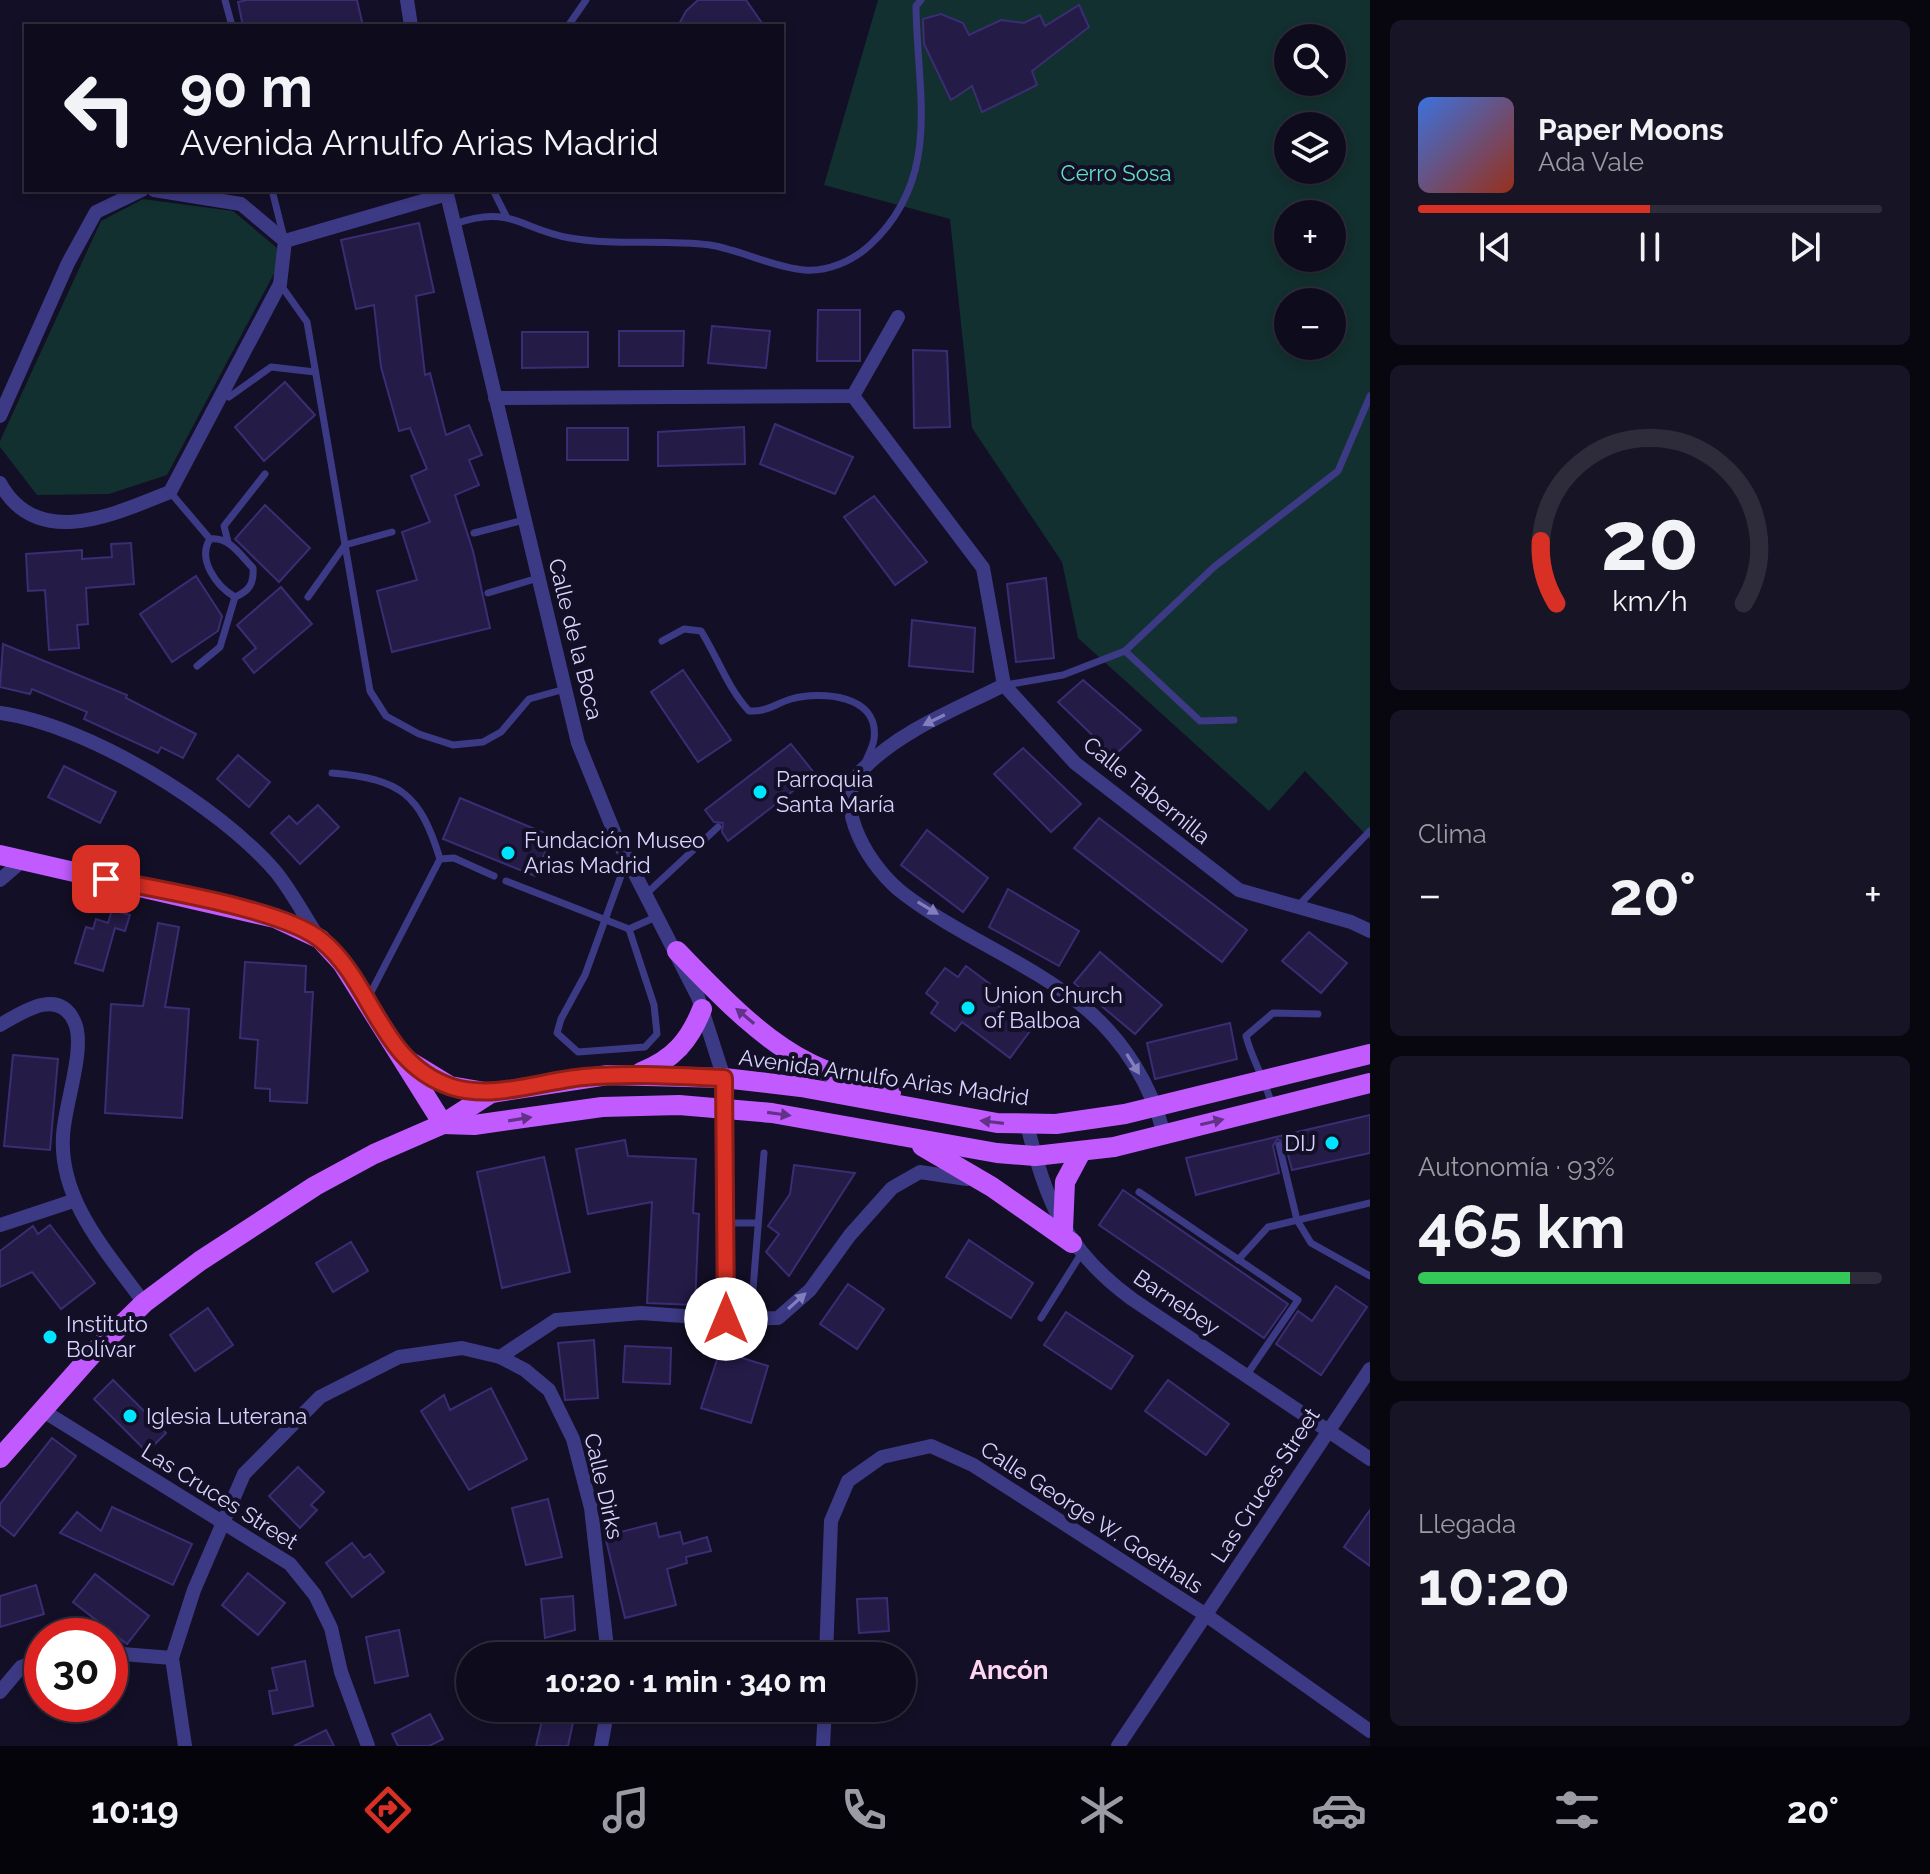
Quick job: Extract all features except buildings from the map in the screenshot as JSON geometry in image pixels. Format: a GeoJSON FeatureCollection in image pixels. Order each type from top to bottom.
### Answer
{"type":"FeatureCollection","features":[{"type":"Feature","properties":{"kind":"main road"},"geometry":{"type":"LineString","coordinates":[[0,855],[275,918],[320,939],[367,1001],[443,1124]]}},
{"type":"Feature","properties":{"kind":"main road"},"geometry":{"type":"LineString","coordinates":[[677,951],[743,1015],[799,1057],[939,1111]]}},
{"type":"Feature","properties":{"kind":"main road"},"geometry":{"type":"LineString","coordinates":[[635,1074],[661,1063],[677,1051],[694,1029],[702,1009]]}},
{"type":"Feature","properties":{"kind":"main road"},"geometry":{"type":"LineString","coordinates":[[399,1054],[444,1084],[491,1093]]}},
{"type":"Feature","properties":{"kind":"main road","name":"Avenida Arnulfo Arias Madrid"},"geometry":{"type":"LineString","coordinates":[[0,1458],[40,1409],[144,1303],[235,1236],[315,1186],[374,1154],[443,1124],[491,1093],[553,1081],[635,1074],[724,1078],[939,1111],[982,1121],[1027,1125],[1079,1121],[1157,1106],[1370,1054]]}},
{"type":"Feature","properties":{"kind":"main road","name":"Avenida Arnulfo Arias Madrid"},"geometry":{"type":"LineString","coordinates":[[443,1124],[474,1125],[602,1107],[724,1108],[897,1133],[997,1153],[1035,1156],[1081,1152],[1164,1134],[1370,1083]]}},
{"type":"Feature","properties":{"kind":"main road"},"geometry":{"type":"LineString","coordinates":[[897,1133],[992,1187],[1072,1242]]}},
{"type":"Feature","properties":{"kind":"main road"},"geometry":{"type":"LineString","coordinates":[[1072,1242],[1065,1182],[1081,1152]]}},
{"type":"Feature","properties":{"kind":"street"},"geometry":{"type":"LineString","coordinates":[[407,0],[411,24]]}},
{"type":"Feature","properties":{"kind":"street"},"geometry":{"type":"LineString","coordinates":[[0,416],[68,263],[96,212],[138,192]]}},
{"type":"Feature","properties":{"kind":"street"},"geometry":{"type":"LineString","coordinates":[[166,192],[241,204],[285,241]]}},
{"type":"Feature","properties":{"kind":"street"},"geometry":{"type":"LineString","coordinates":[[285,241],[444,192]]}},
{"type":"Feature","properties":{"kind":"street","name":"Calle de la Boca"},"geometry":{"type":"LineString","coordinates":[[447,192],[578,743],[627,860],[677,951],[702,1009],[724,1078],[726,1319]]}},
{"type":"Feature","properties":{"kind":"street"},"geometry":{"type":"LineString","coordinates":[[0,483],[11,503],[38,517],[80,523],[170,492],[280,284],[285,241]]}},
{"type":"Feature","properties":{"kind":"street"},"geometry":{"type":"LineString","coordinates":[[853,396],[898,317]]}},
{"type":"Feature","properties":{"kind":"street"},"geometry":{"type":"LineString","coordinates":[[495,398],[853,396]]}},
{"type":"Feature","properties":{"kind":"street"},"geometry":{"type":"LineString","coordinates":[[853,396],[983,568],[1004,685],[922,726],[863,769],[850,800],[854,826],[862,847],[903,893],[1027,967],[1085,1008],[1123,1047],[1157,1106],[1164,1134]]}},
{"type":"Feature","properties":{"kind":"street","name":"Calle Tabernilla"},"geometry":{"type":"LineString","coordinates":[[1004,685],[1075,763],[1239,890],[1370,931]]}},
{"type":"Feature","properties":{"kind":"street"},"geometry":{"type":"LineString","coordinates":[[0,713],[86,740],[140,767],[225,823],[276,873],[320,939]]}},
{"type":"Feature","properties":{"kind":"street"},"geometry":{"type":"LineString","coordinates":[[0,880],[22,861]]}},
{"type":"Feature","properties":{"kind":"street"},"geometry":{"type":"LineString","coordinates":[[0,1025],[32,1006],[49,1004],[63,1008],[74,1020],[78,1039],[62,1139],[73,1201],[144,1303]]}},
{"type":"Feature","properties":{"kind":"street","name":"Barnebey"},"geometry":{"type":"LineString","coordinates":[[1027,1125],[1050,1205],[1072,1242],[1120,1291],[1370,1459]]}},
{"type":"Feature","properties":{"kind":"street"},"geometry":{"type":"LineString","coordinates":[[500,1357],[556,1320],[641,1313],[726,1319],[778,1318],[810,1290],[850,1235],[892,1188],[920,1172],[951,1174],[992,1187]]}},
{"type":"Feature","properties":{"kind":"street"},"geometry":{"type":"LineString","coordinates":[[0,1225],[73,1201]]}},
{"type":"Feature","properties":{"kind":"street","name":"Calle Dirks"},"geometry":{"type":"LineString","coordinates":[[172,1658],[194,1590],[244,1474],[320,1397],[399,1357],[462,1348],[500,1357],[525,1370],[549,1390],[573,1439],[591,1508],[606,1642]]}},
{"type":"Feature","properties":{"kind":"street","name":"Las Cruces Street"},"geometry":{"type":"LineString","coordinates":[[1118,1746],[1327,1429],[1370,1369]]}},
{"type":"Feature","properties":{"kind":"street","name":"Las Cruces Street"},"geometry":{"type":"LineString","coordinates":[[40,1409],[290,1564],[315,1595],[331,1628],[341,1672],[368,1746]]}},
{"type":"Feature","properties":{"kind":"street","name":"Calle George W. Goethals"},"geometry":{"type":"LineString","coordinates":[[827,1642],[831,1521],[848,1481],[882,1457],[931,1446],[973,1465],[1206,1615],[1370,1731]]}},
{"type":"Feature","properties":{"kind":"street"},"geometry":{"type":"LineString","coordinates":[[128,1654],[172,1658],[185,1746]]}},
{"type":"Feature","properties":{"kind":"street"},"geometry":{"type":"LineString","coordinates":[[0,1692],[24,1666]]}},
{"type":"Feature","properties":{"kind":"street"},"geometry":{"type":"LineString","coordinates":[[601,1746],[605,1722]]}},
{"type":"Feature","properties":{"kind":"street"},"geometry":{"type":"LineString","coordinates":[[823,1746],[824,1722]]}},
{"type":"Feature","properties":{"kind":"lane"},"geometry":{"type":"LineString","coordinates":[[225,0],[231,24]]}},
{"type":"Feature","properties":{"kind":"lane"},"geometry":{"type":"LineString","coordinates":[[569,24],[586,0]]}},
{"type":"Feature","properties":{"kind":"lane"},"geometry":{"type":"LineString","coordinates":[[454,224],[473,218],[506,216],[571,238],[713,246],[805,270],[841,265],[864,251],[889,227],[909,188],[920,153],[924,112],[917,49],[918,2]]}},
{"type":"Feature","properties":{"kind":"lane"},"geometry":{"type":"LineString","coordinates":[[273,192],[285,241]]}},
{"type":"Feature","properties":{"kind":"lane"},"geometry":{"type":"LineString","coordinates":[[494,192],[506,216]]}},
{"type":"Feature","properties":{"kind":"lane"},"geometry":{"type":"LineString","coordinates":[[280,284],[307,322],[370,691],[386,716],[419,734],[453,745],[483,742],[501,732],[529,699],[565,689]]}},
{"type":"Feature","properties":{"kind":"lane"},"geometry":{"type":"LineString","coordinates":[[229,397],[271,367],[315,372]]}},
{"type":"Feature","properties":{"kind":"lane"},"geometry":{"type":"LineString","coordinates":[[1004,685],[1063,675],[1125,651],[1214,567],[1338,471],[1370,396]]}},
{"type":"Feature","properties":{"kind":"lane"},"geometry":{"type":"LineString","coordinates":[[228,542],[224,526],[265,474]]}},
{"type":"Feature","properties":{"kind":"lane"},"geometry":{"type":"LineString","coordinates":[[170,492],[210,539]]}},
{"type":"Feature","properties":{"kind":"lane"},"geometry":{"type":"LineString","coordinates":[[474,533],[524,520]]}},
{"type":"Feature","properties":{"kind":"lane"},"geometry":{"type":"LineString","coordinates":[[308,597],[345,545],[392,532]]}},
{"type":"Feature","properties":{"kind":"lane"},"geometry":{"type":"LineString","coordinates":[[197,666],[220,647],[235,597],[246,592],[253,580],[253,568],[228,542],[220,538],[210,539]]}},
{"type":"Feature","properties":{"kind":"lane"},"geometry":{"type":"LineString","coordinates":[[210,539],[204,548],[205,560],[225,592],[235,597]]}},
{"type":"Feature","properties":{"kind":"lane"},"geometry":{"type":"LineString","coordinates":[[488,593],[538,578]]}},
{"type":"Feature","properties":{"kind":"lane"},"geometry":{"type":"LineString","coordinates":[[662,641],[684,629],[701,631],[731,690],[749,711],[765,712],[790,699],[825,694],[853,700],[869,716],[875,736],[863,769]]}},
{"type":"Feature","properties":{"kind":"lane"},"geometry":{"type":"LineString","coordinates":[[1125,651],[1200,721],[1234,720]]}},
{"type":"Feature","properties":{"kind":"lane"},"geometry":{"type":"LineString","coordinates":[[332,773],[391,783],[413,798],[430,826],[440,859],[367,1001]]}},
{"type":"Feature","properties":{"kind":"lane"},"geometry":{"type":"LineString","coordinates":[[646,894],[718,827]]}},
{"type":"Feature","properties":{"kind":"lane"},"geometry":{"type":"LineString","coordinates":[[1298,906],[1370,831]]}},
{"type":"Feature","properties":{"kind":"lane"},"geometry":{"type":"LineString","coordinates":[[440,859],[454,858],[494,876]]}},
{"type":"Feature","properties":{"kind":"lane"},"geometry":{"type":"LineString","coordinates":[[627,860],[585,975],[561,1019],[557,1033],[578,1052],[645,1047],[657,1034],[654,1005],[629,929]]}},
{"type":"Feature","properties":{"kind":"lane"},"geometry":{"type":"LineString","coordinates":[[506,881],[629,929],[658,916]]}},
{"type":"Feature","properties":{"kind":"lane"},"geometry":{"type":"LineString","coordinates":[[1272,1108],[1266,1080],[1246,1036],[1273,1013],[1318,1014]]}},
{"type":"Feature","properties":{"kind":"lane"},"geometry":{"type":"LineString","coordinates":[[1279,1145],[1297,1220],[1311,1243],[1370,1276]]}},
{"type":"Feature","properties":{"kind":"lane"},"geometry":{"type":"LineString","coordinates":[[753,1289],[764,1153]]}},
{"type":"Feature","properties":{"kind":"lane"},"geometry":{"type":"LineString","coordinates":[[1139,1192],[1298,1300],[1246,1376]]}},
{"type":"Feature","properties":{"kind":"lane"},"geometry":{"type":"LineString","coordinates":[[1238,1260],[1268,1227],[1370,1203]]}},
{"type":"Feature","properties":{"kind":"lane"},"geometry":{"type":"LineString","coordinates":[[725,1223],[758,1223]]}},
{"type":"Feature","properties":{"kind":"lane"},"geometry":{"type":"LineString","coordinates":[[1041,1318],[1072,1242]]}},
{"type":"Feature","properties":{"kind":"green space","name":"Cerro Sosa"},"geometry":{"type":"Polygon","coordinates":[[[878,0],[1370,0],[1370,839],[1305,771],[1269,811],[1078,638],[1062,562],[972,428],[950,219],[824,185],[878,0]]]}},
{"type":"Feature","properties":{"kind":"green space"},"geometry":{"type":"Polygon","coordinates":[[[143,199],[233,211],[277,248],[277,268],[167,475],[109,494],[37,495],[0,447],[0,441],[101,221],[143,199]]]}},
{"type":"Feature","properties":{"kind":"place","name":"Parroquia Santa María"},"geometry":{"type":"Point","coordinates":[760,792]}},
{"type":"Feature","properties":{"kind":"place","name":"Fundación Museo Arias Madrid"},"geometry":{"type":"Point","coordinates":[508,853]}},
{"type":"Feature","properties":{"kind":"place","name":"Union Church of Balboa"},"geometry":{"type":"Point","coordinates":[968,1008]}},
{"type":"Feature","properties":{"kind":"place","name":"DIJ"},"geometry":{"type":"Point","coordinates":[1332,1143]}},
{"type":"Feature","properties":{"kind":"place","name":"Instituto Bolívar"},"geometry":{"type":"Point","coordinates":[50,1337]}},
{"type":"Feature","properties":{"kind":"place","name":"Iglesia Luterana"},"geometry":{"type":"Point","coordinates":[130,1416]}},
{"type":"Feature","properties":{"kind":"district","name":"Ancón"},"geometry":{"type":"Point","coordinates":[1009,1670]}},
{"type":"Feature","properties":{"kind":"route"},"geometry":{"type":"LineString","coordinates":[[106,879],[275,918],[320,939],[342,963],[399,1054],[450,1086],[491,1093],[583,1077],[635,1074],[724,1078],[726,1319]]}}]}
